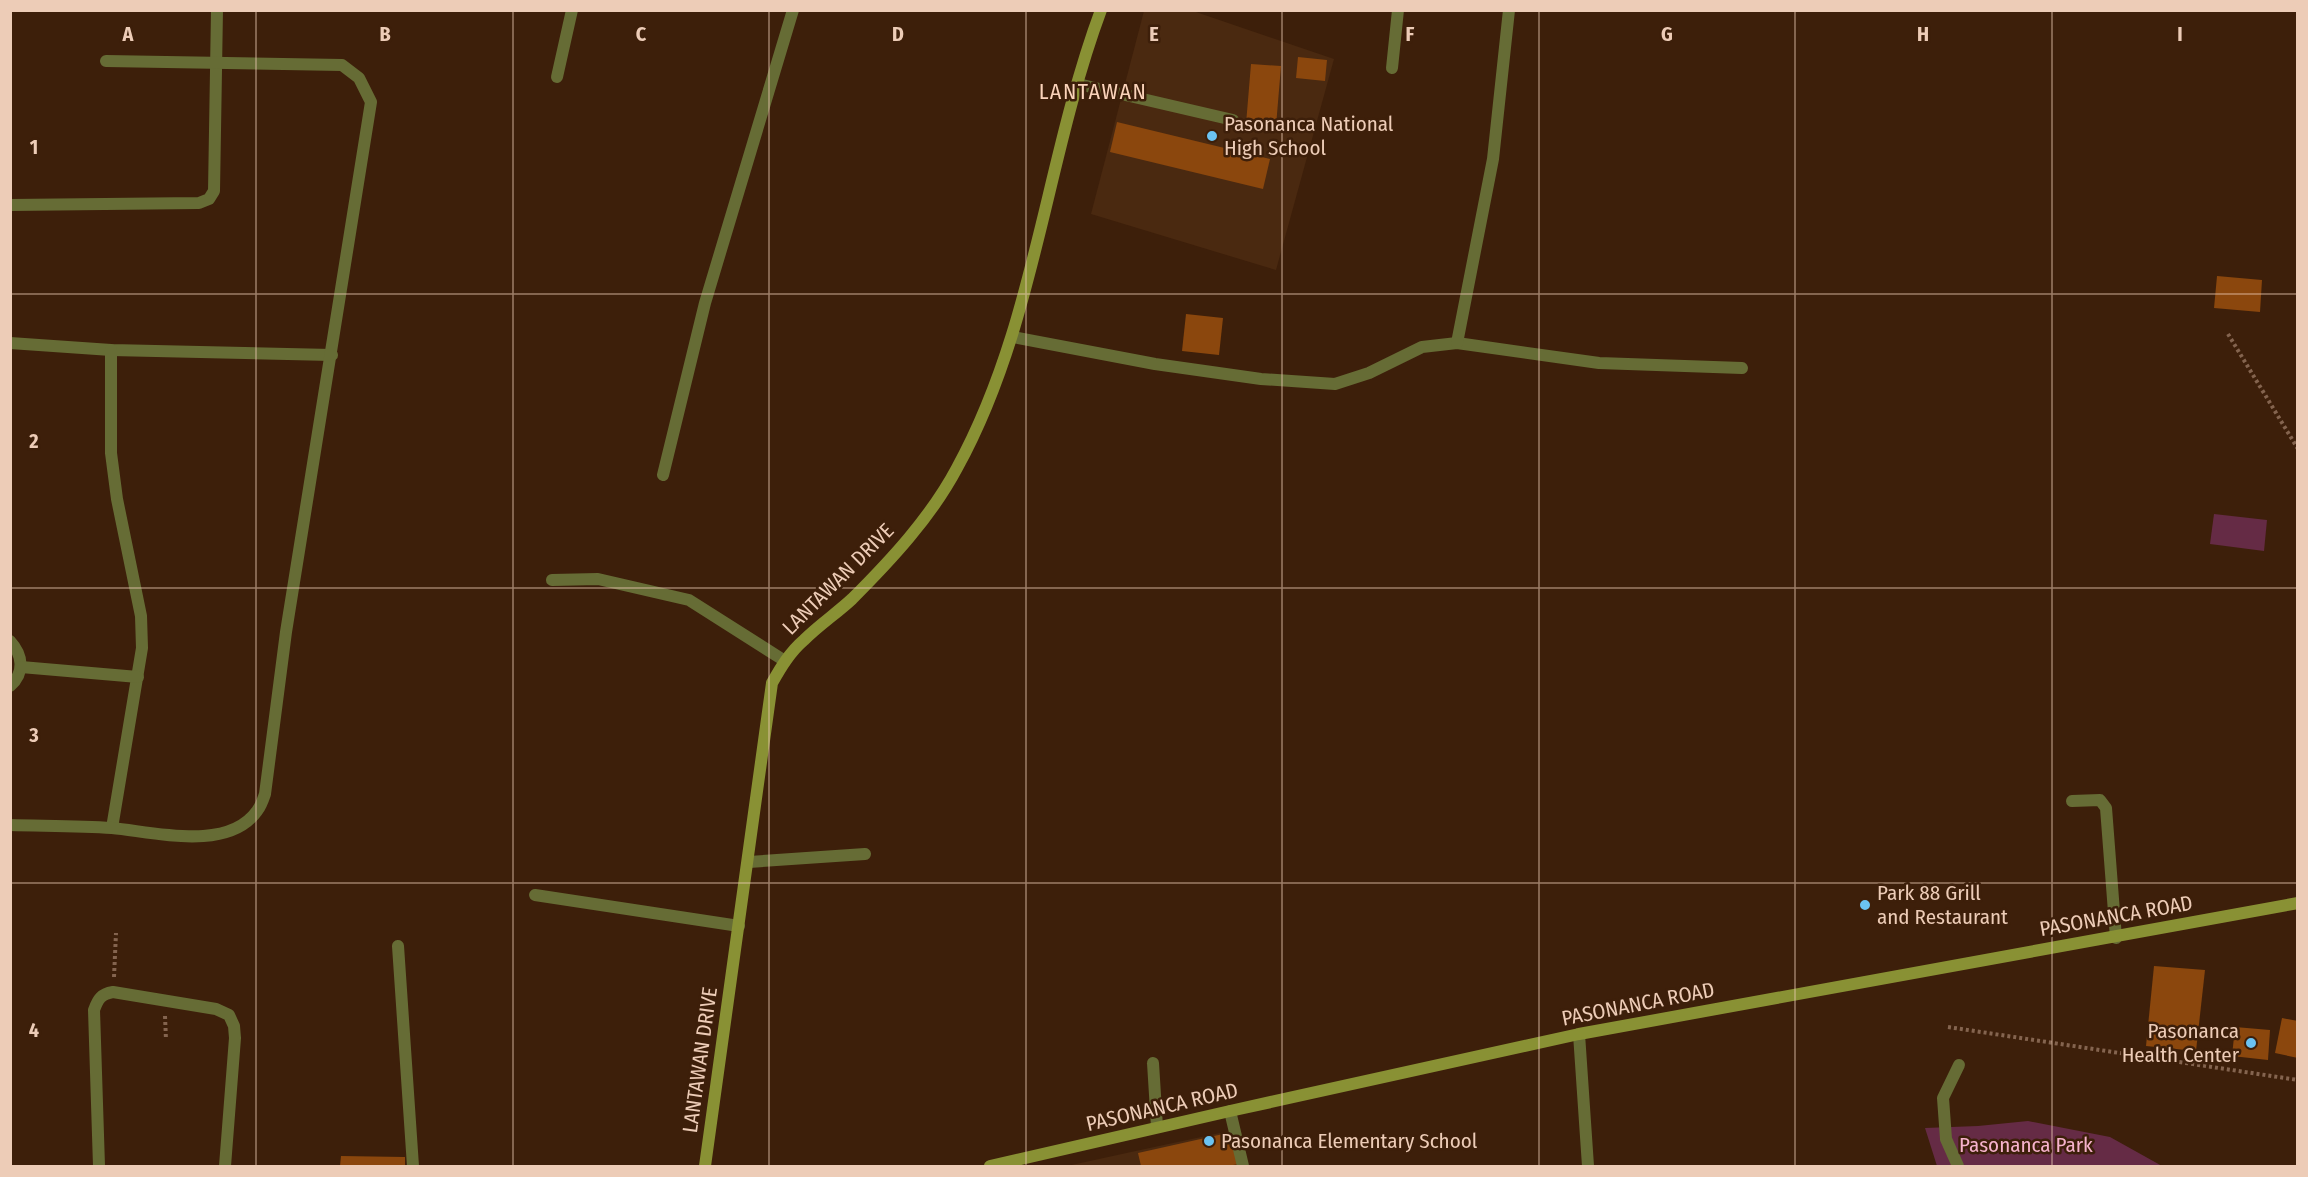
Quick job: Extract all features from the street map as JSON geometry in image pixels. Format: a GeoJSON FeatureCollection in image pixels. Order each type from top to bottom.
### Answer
{"type":"FeatureCollection","features":[{"type":"Feature","properties":{"kind":"street"},"geometry":{"type":"LineString","coordinates":[[10,205],[199,203],[209,199],[214,191],[217,10]]}},
{"type":"Feature","properties":{"kind":"street"},"geometry":{"type":"LineString","coordinates":[[557,77],[572,10]]}},
{"type":"Feature","properties":{"kind":"street"},"geometry":{"type":"LineString","coordinates":[[663,475],[708,292],[793,10]]}},
{"type":"Feature","properties":{"kind":"street","name":"LANTAWAN DRIVE"},"geometry":{"type":"LineString","coordinates":[[705,1167],[772,683],[784,661],[803,640],[851,600],[900,547],[931,509],[957,469],[995,388],[1012,337],[1078,84],[1101,10]]}},
{"type":"Feature","properties":{"kind":"street"},"geometry":{"type":"LineString","coordinates":[[1392,68],[1398,10]]}},
{"type":"Feature","properties":{"kind":"street"},"geometry":{"type":"LineString","coordinates":[[1457,343],[1493,159],[1509,10]]}},
{"type":"Feature","properties":{"kind":"street"},"geometry":{"type":"LineString","coordinates":[[10,825],[112,828],[178,836],[210,836],[240,826],[257,812],[265,794],[286,632],[371,102],[359,78],[342,65],[106,61]]}},
{"type":"Feature","properties":{"kind":"street"},"geometry":{"type":"LineString","coordinates":[[1078,84],[1233,120]]}},
{"type":"Feature","properties":{"kind":"street"},"geometry":{"type":"LineString","coordinates":[[1012,337],[1155,364],[1261,379],[1335,384],[1370,373],[1422,347],[1457,343],[1599,363],[1742,368]]}},
{"type":"Feature","properties":{"kind":"street"},"geometry":{"type":"LineString","coordinates":[[10,344],[111,350],[332,355]]}},
{"type":"Feature","properties":{"kind":"street"},"geometry":{"type":"LineString","coordinates":[[111,350],[111,453],[117,499],[141,616],[142,648],[112,828]]}},
{"type":"Feature","properties":{"kind":"street"},"geometry":{"type":"LineString","coordinates":[[552,580],[598,579],[689,600],[784,661]]}},
{"type":"Feature","properties":{"kind":"street"},"geometry":{"type":"LineString","coordinates":[[10,641],[17,648],[21,667],[19,675],[10,686]]}},
{"type":"Feature","properties":{"kind":"street"},"geometry":{"type":"LineString","coordinates":[[21,667],[138,677]]}},
{"type":"Feature","properties":{"kind":"street"},"geometry":{"type":"LineString","coordinates":[[2072,801],[2100,800],[2106,808],[2116,938]]}},
{"type":"Feature","properties":{"kind":"street"},"geometry":{"type":"LineString","coordinates":[[749,862],[865,854]]}},
{"type":"Feature","properties":{"kind":"street"},"geometry":{"type":"LineString","coordinates":[[535,895],[739,926]]}},
{"type":"Feature","properties":{"kind":"street","name":"PASONANCA ROAD"},"geometry":{"type":"LineString","coordinates":[[990,1167],[1230,1111],[1579,1035],[2298,903]]}},
{"type":"Feature","properties":{"kind":"street"},"geometry":{"type":"LineString","coordinates":[[398,946],[413,1167]]}},
{"type":"Feature","properties":{"kind":"street"},"geometry":{"type":"LineString","coordinates":[[99,1167],[94,1010],[99,998],[106,993],[113,992],[216,1009],[230,1015],[234,1026],[225,1167]]}},
{"type":"Feature","properties":{"kind":"street"},"geometry":{"type":"LineString","coordinates":[[1579,1035],[1588,1167]]}},
{"type":"Feature","properties":{"kind":"street"},"geometry":{"type":"LineString","coordinates":[[1153,1063],[1157,1128]]}},
{"type":"Feature","properties":{"kind":"street"},"geometry":{"type":"LineString","coordinates":[[1958,1167],[1946,1139],[1943,1098],[1959,1065]]}},
{"type":"Feature","properties":{"kind":"street"},"geometry":{"type":"LineString","coordinates":[[1230,1111],[1243,1167]]}},
{"type":"Feature","properties":{"kind":"path"},"geometry":{"type":"LineString","coordinates":[[2228,334],[2298,449]]}},
{"type":"Feature","properties":{"kind":"path"},"geometry":{"type":"LineString","coordinates":[[113,992],[116,933]]}},
{"type":"Feature","properties":{"kind":"path"},"geometry":{"type":"LineString","coordinates":[[163,1000],[166,1040]]}},
{"type":"Feature","properties":{"kind":"path"},"geometry":{"type":"LineString","coordinates":[[1948,1027],[2298,1080]]}},
{"type":"Feature","properties":{"kind":"shaded area","name":"Pasonanca National High School"},"geometry":{"type":"Polygon","coordinates":[[[1144,11],[1193,11],[1334,59],[1276,270],[1091,214],[1144,11]]]}},
{"type":"Feature","properties":{"kind":"shaded area","name":"Pasonanca Elementary School"},"geometry":{"type":"Polygon","coordinates":[[[1234,1130],[1241,1166],[1067,1166],[1131,1152],[1234,1130]]]}},
{"type":"Feature","properties":{"kind":"green space"},"geometry":{"type":"Polygon","coordinates":[[[2214,514],[2267,520],[2264,551],[2210,544],[2214,514]]]}},
{"type":"Feature","properties":{"kind":"green space","name":"Pasonanca Park"},"geometry":{"type":"Polygon","coordinates":[[[2028,1121],[2110,1137],[2162,1166],[1937,1166],[1925,1128],[2028,1121]]]}},
{"type":"Feature","properties":{"kind":"building"},"geometry":{"type":"Polygon","coordinates":[[[1298,57],[1327,60],[1325,81],[1296,78],[1298,57]]]}},
{"type":"Feature","properties":{"kind":"building"},"geometry":{"type":"Polygon","coordinates":[[[1251,64],[1281,66],[1276,126],[1246,124],[1251,64]]]}},
{"type":"Feature","properties":{"kind":"building"},"geometry":{"type":"Polygon","coordinates":[[[1117,122],[1270,159],[1263,189],[1110,152],[1117,122]]]}},
{"type":"Feature","properties":{"kind":"building"},"geometry":{"type":"Polygon","coordinates":[[[2217,276],[2262,280],[2260,312],[2214,308],[2217,276]]]}},
{"type":"Feature","properties":{"kind":"building"},"geometry":{"type":"Polygon","coordinates":[[[1186,314],[1223,318],[1219,355],[1182,351],[1186,314]]]}},
{"type":"Feature","properties":{"kind":"building"},"geometry":{"type":"Polygon","coordinates":[[[2154,966],[2205,970],[2196,1051],[2146,1046],[2154,966]]]}},
{"type":"Feature","properties":{"kind":"building"},"geometry":{"type":"Polygon","coordinates":[[[2282,1018],[2298,1021],[2298,1058],[2275,1053],[2282,1018]]]}},
{"type":"Feature","properties":{"kind":"building","name":"Pasonanca Health Center"},"geometry":{"type":"Polygon","coordinates":[[[2235,1027],[2270,1030],[2268,1060],[2232,1056],[2235,1027]]]}},
{"type":"Feature","properties":{"kind":"building","name":"Pasonanca Elementary School"},"geometry":{"type":"Polygon","coordinates":[[[1232,1132],[1239,1164],[1141,1166],[1138,1153],[1232,1132]]]}},
{"type":"Feature","properties":{"kind":"building"},"geometry":{"type":"Polygon","coordinates":[[[341,1156],[405,1157],[405,1166],[340,1166],[341,1156]]]}},
{"type":"Feature","properties":{"kind":"place","name":"Pasonanca National High School"},"geometry":{"type":"Point","coordinates":[1212,136]}},
{"type":"Feature","properties":{"kind":"place","name":"Park 88 Grill and Restaurant"},"geometry":{"type":"Point","coordinates":[1865,905]}},
{"type":"Feature","properties":{"kind":"place","name":"Pasonanca Health Center"},"geometry":{"type":"Point","coordinates":[2251,1043]}},
{"type":"Feature","properties":{"kind":"place","name":"Pasonanca Elementary School"},"geometry":{"type":"Point","coordinates":[1209,1141]}},
{"type":"Feature","properties":{"kind":"district","name":"LANTAWAN"},"geometry":{"type":"Point","coordinates":[1093,91]}}]}
